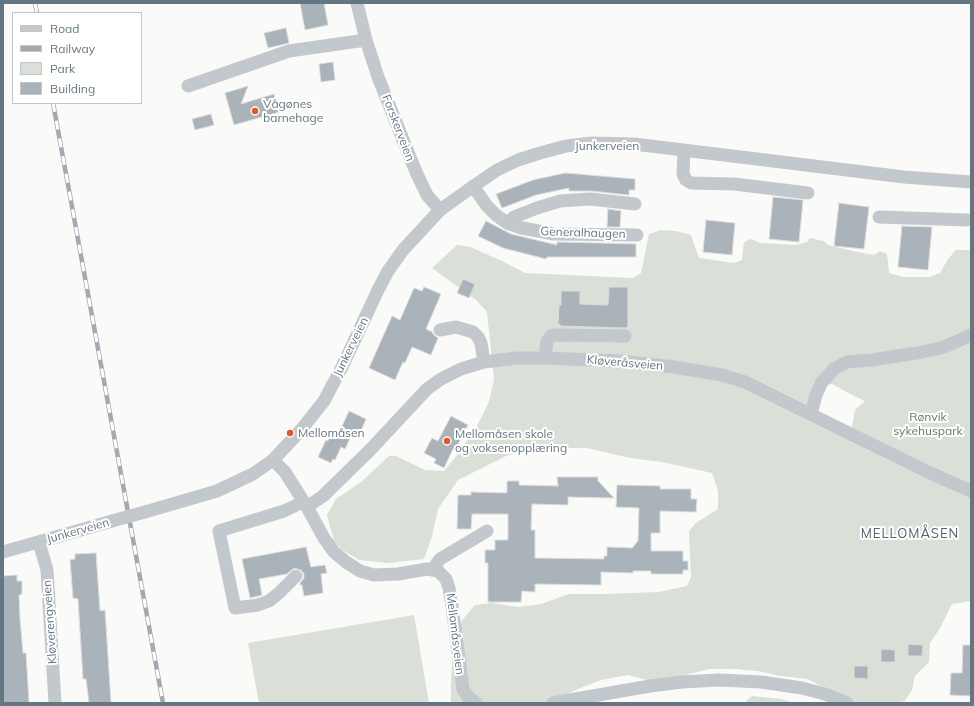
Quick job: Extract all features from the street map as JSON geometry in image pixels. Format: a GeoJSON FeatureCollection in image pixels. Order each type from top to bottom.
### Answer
{"type":"FeatureCollection","features":[{"type":"Feature","properties":{"kind":"street","name":"Forskerveien"},"geometry":{"type":"LineString","coordinates":[[357,3],[366,40],[378,77],[416,172],[428,195],[440,210]]}},
{"type":"Feature","properties":{"kind":"street"},"geometry":{"type":"LineString","coordinates":[[188,86],[289,51],[366,40]]}},
{"type":"Feature","properties":{"kind":"street","name":"Junkerveien"},"geometry":{"type":"LineString","coordinates":[[3,552],[217,491],[253,474],[273,460],[301,430],[324,401],[342,368],[379,288],[388,271],[403,250],[440,210],[497,170],[518,160],[566,146],[592,143],[634,144],[904,178],[971,182]]}},
{"type":"Feature","properties":{"kind":"street"},"geometry":{"type":"LineString","coordinates":[[684,150],[683,174],[686,180],[691,183],[734,184],[808,192]]}},
{"type":"Feature","properties":{"kind":"street","name":"Generalhaugen"},"geometry":{"type":"LineString","coordinates":[[473,186],[487,206],[496,215],[507,222],[528,230],[554,234],[637,235]]}},
{"type":"Feature","properties":{"kind":"street","name":"Generalhaugen"},"geometry":{"type":"LineString","coordinates":[[507,222],[514,217],[560,201],[590,199],[635,204]]}},
{"type":"Feature","properties":{"kind":"street"},"geometry":{"type":"LineString","coordinates":[[879,217],[967,220]]}},
{"type":"Feature","properties":{"kind":"street"},"geometry":{"type":"LineString","coordinates":[[440,330],[456,327],[473,332],[481,342],[484,362]]}},
{"type":"Feature","properties":{"kind":"street"},"geometry":{"type":"LineString","coordinates":[[546,358],[547,341],[554,335],[625,336]]}},
{"type":"Feature","properties":{"kind":"street"},"geometry":{"type":"LineString","coordinates":[[811,414],[816,395],[822,382],[834,369],[847,362],[872,360],[923,352],[944,347],[971,335]]}},
{"type":"Feature","properties":{"kind":"street","name":"Kløveråsveien"},"geometry":{"type":"LineString","coordinates":[[296,576],[279,594],[269,601],[258,605],[235,608],[219,531],[305,504],[323,496],[371,449],[427,389],[441,379],[461,369],[484,362],[517,358],[620,361],[674,367],[722,375],[745,382],[930,473],[971,491]]}},
{"type":"Feature","properties":{"kind":"street"},"geometry":{"type":"LineString","coordinates":[[273,460],[285,472],[324,538],[334,552],[360,571],[374,575],[386,575],[427,569],[432,570],[440,559],[488,531]]}},
{"type":"Feature","properties":{"kind":"street","name":"Kløverengveien"},"geometry":{"type":"LineString","coordinates":[[39,542],[47,570],[56,703]]}},
{"type":"Feature","properties":{"kind":"street","name":"Mellomåsveien"},"geometry":{"type":"LineString","coordinates":[[432,570],[438,571],[446,579],[449,588],[463,689],[468,697],[476,703]]}},
{"type":"Feature","properties":{"kind":"street"},"geometry":{"type":"LineString","coordinates":[[553,703],[650,686],[682,682],[719,680],[762,682],[802,688],[825,694],[848,703]]}},
{"type":"Feature","properties":{"kind":"green space","name":"Rønvik sykehuspark"},"geometry":{"type":"Polygon","coordinates":[[[661,230],[676,231],[691,235],[699,258],[734,263],[742,260],[744,242],[751,239],[760,243],[796,245],[807,242],[810,238],[823,241],[828,245],[857,252],[874,255],[880,251],[887,254],[889,273],[903,277],[930,277],[940,273],[948,259],[956,250],[971,250],[971,601],[952,604],[940,628],[930,643],[929,662],[915,676],[912,690],[905,701],[895,703],[856,703],[807,679],[780,676],[758,671],[709,669],[678,677],[651,681],[628,675],[601,680],[547,703],[449,703],[451,701],[454,636],[463,619],[475,605],[492,603],[518,607],[541,604],[569,594],[659,592],[687,586],[691,577],[689,531],[696,523],[718,509],[718,491],[712,473],[662,462],[630,458],[587,448],[565,448],[543,445],[506,456],[458,480],[438,509],[432,536],[424,559],[388,563],[359,560],[341,549],[334,541],[327,515],[336,499],[361,482],[389,456],[396,456],[425,470],[444,471],[458,454],[477,426],[489,402],[494,379],[487,312],[476,300],[432,268],[457,245],[470,247],[525,273],[633,278],[641,273],[649,234],[661,230]],[[832,384],[821,386],[806,411],[851,433],[855,410],[865,401],[832,384]]]}},
{"type":"Feature","properties":{"kind":"green space"},"geometry":{"type":"Polygon","coordinates":[[[414,615],[429,703],[259,703],[248,643],[414,615]]]}},
{"type":"Feature","properties":{"kind":"green space"},"geometry":{"type":"Polygon","coordinates":[[[752,696],[781,699],[795,703],[744,703],[752,696]]]}},
{"type":"Feature","properties":{"kind":"building"},"geometry":{"type":"Polygon","coordinates":[[[300,3],[324,3],[328,25],[305,30],[300,3]]]}},
{"type":"Feature","properties":{"kind":"building"},"geometry":{"type":"Polygon","coordinates":[[[286,28],[289,43],[268,48],[264,33],[286,28]]]}},
{"type":"Feature","properties":{"kind":"building"},"geometry":{"type":"Polygon","coordinates":[[[333,62],[335,80],[321,82],[319,64],[333,62]]]}},
{"type":"Feature","properties":{"kind":"building"},"geometry":{"type":"Polygon","coordinates":[[[248,86],[241,104],[274,94],[279,112],[234,125],[225,93],[248,86]]]}},
{"type":"Feature","properties":{"kind":"building"},"geometry":{"type":"Polygon","coordinates":[[[211,114],[214,125],[195,130],[192,119],[211,114]]]}},
{"type":"Feature","properties":{"kind":"building"},"geometry":{"type":"Polygon","coordinates":[[[565,173],[635,179],[635,190],[629,190],[629,195],[591,191],[569,191],[569,188],[536,195],[502,208],[496,194],[533,180],[565,173]]]}},
{"type":"Feature","properties":{"kind":"building"},"geometry":{"type":"Polygon","coordinates":[[[773,197],[803,200],[799,242],[769,239],[773,197]]]}},
{"type":"Feature","properties":{"kind":"building"},"geometry":{"type":"Polygon","coordinates":[[[839,203],[869,207],[864,249],[834,246],[839,203]]]}},
{"type":"Feature","properties":{"kind":"building"},"geometry":{"type":"Polygon","coordinates":[[[608,209],[621,211],[620,227],[607,227],[608,209]]]}},
{"type":"Feature","properties":{"kind":"building"},"geometry":{"type":"Polygon","coordinates":[[[706,220],[735,223],[732,255],[703,252],[706,220]]]}},
{"type":"Feature","properties":{"kind":"building"},"geometry":{"type":"Polygon","coordinates":[[[486,221],[511,234],[557,245],[557,242],[636,244],[636,257],[547,257],[546,259],[503,248],[478,236],[486,221]]]}},
{"type":"Feature","properties":{"kind":"building"},"geometry":{"type":"Polygon","coordinates":[[[902,226],[932,227],[928,270],[898,267],[902,226]]]}},
{"type":"Feature","properties":{"kind":"building"},"geometry":{"type":"Polygon","coordinates":[[[463,279],[475,284],[469,298],[457,293],[463,279]]]}},
{"type":"Feature","properties":{"kind":"building"},"geometry":{"type":"Polygon","coordinates":[[[424,287],[441,294],[426,329],[438,338],[431,355],[412,347],[395,380],[369,368],[392,316],[400,320],[414,288],[422,291],[424,287]]]}},
{"type":"Feature","properties":{"kind":"building"},"geometry":{"type":"Polygon","coordinates":[[[609,287],[628,287],[628,326],[626,328],[560,326],[560,324],[558,324],[559,305],[561,305],[561,291],[580,291],[580,304],[608,305],[609,287]]]}},
{"type":"Feature","properties":{"kind":"building"},"geometry":{"type":"Polygon","coordinates":[[[349,411],[366,419],[359,435],[353,432],[345,449],[341,447],[335,460],[333,459],[331,463],[318,457],[326,440],[328,441],[332,432],[338,435],[349,411]]]}},
{"type":"Feature","properties":{"kind":"building"},"geometry":{"type":"Polygon","coordinates":[[[451,416],[468,425],[455,450],[453,449],[444,468],[434,463],[436,459],[424,453],[432,438],[438,441],[451,416]]]}},
{"type":"Feature","properties":{"kind":"building"},"geometry":{"type":"Polygon","coordinates":[[[557,477],[598,477],[598,481],[614,498],[568,497],[568,505],[532,504],[531,530],[535,530],[535,558],[604,559],[604,556],[607,556],[607,547],[632,548],[638,541],[639,508],[616,507],[617,485],[660,486],[660,489],[691,489],[691,499],[697,499],[696,512],[660,511],[660,533],[651,533],[651,551],[683,551],[683,561],[688,561],[688,570],[683,570],[683,574],[651,574],[651,571],[633,571],[633,573],[601,572],[601,585],[535,584],[535,592],[522,591],[521,602],[488,602],[488,563],[485,563],[485,550],[495,550],[495,540],[508,540],[508,514],[472,514],[471,529],[457,529],[458,495],[471,495],[471,492],[507,493],[507,481],[519,481],[519,485],[558,486],[557,477]]]}},
{"type":"Feature","properties":{"kind":"building"},"geometry":{"type":"Polygon","coordinates":[[[306,547],[311,567],[325,565],[327,573],[321,574],[323,593],[304,596],[302,585],[300,585],[300,583],[304,578],[304,574],[301,570],[294,568],[287,574],[259,579],[262,595],[250,598],[242,559],[306,547]]]}},
{"type":"Feature","properties":{"kind":"building"},"geometry":{"type":"Polygon","coordinates":[[[96,553],[100,611],[105,610],[111,703],[89,703],[86,679],[83,679],[78,599],[73,598],[70,560],[75,559],[75,554],[96,553]]]}},
{"type":"Feature","properties":{"kind":"building"},"geometry":{"type":"Polygon","coordinates":[[[17,575],[17,581],[22,581],[22,594],[19,595],[20,619],[23,653],[26,653],[29,703],[3,703],[3,576],[17,575]]]}},
{"type":"Feature","properties":{"kind":"building"},"geometry":{"type":"Polygon","coordinates":[[[908,644],[923,645],[922,656],[908,656],[908,644]]]}},
{"type":"Feature","properties":{"kind":"building"},"geometry":{"type":"Polygon","coordinates":[[[963,645],[971,645],[971,696],[950,695],[951,673],[962,673],[963,645]]]}},
{"type":"Feature","properties":{"kind":"building"},"geometry":{"type":"Polygon","coordinates":[[[881,649],[895,650],[895,662],[881,662],[881,649]]]}},
{"type":"Feature","properties":{"kind":"building"},"geometry":{"type":"Polygon","coordinates":[[[854,666],[868,666],[868,679],[854,678],[854,666]]]}},
{"type":"Feature","properties":{"kind":"railway"},"geometry":{"type":"LineString","coordinates":[[35,3],[37,12]]}},
{"type":"Feature","properties":{"kind":"railway"},"geometry":{"type":"LineString","coordinates":[[53,104],[163,703]]}},
{"type":"Feature","properties":{"kind":"place","name":"Vågønes barnehage"},"geometry":{"type":"Point","coordinates":[255,111]}},
{"type":"Feature","properties":{"kind":"place","name":"Mellomåsen"},"geometry":{"type":"Point","coordinates":[290,433]}},
{"type":"Feature","properties":{"kind":"place","name":"Mellomåsen skole og voksenopplæring"},"geometry":{"type":"Point","coordinates":[447,441]}},
{"type":"Feature","properties":{"kind":"district","name":"MELLOMÅSEN"},"geometry":{"type":"Point","coordinates":[910,534]}}]}
